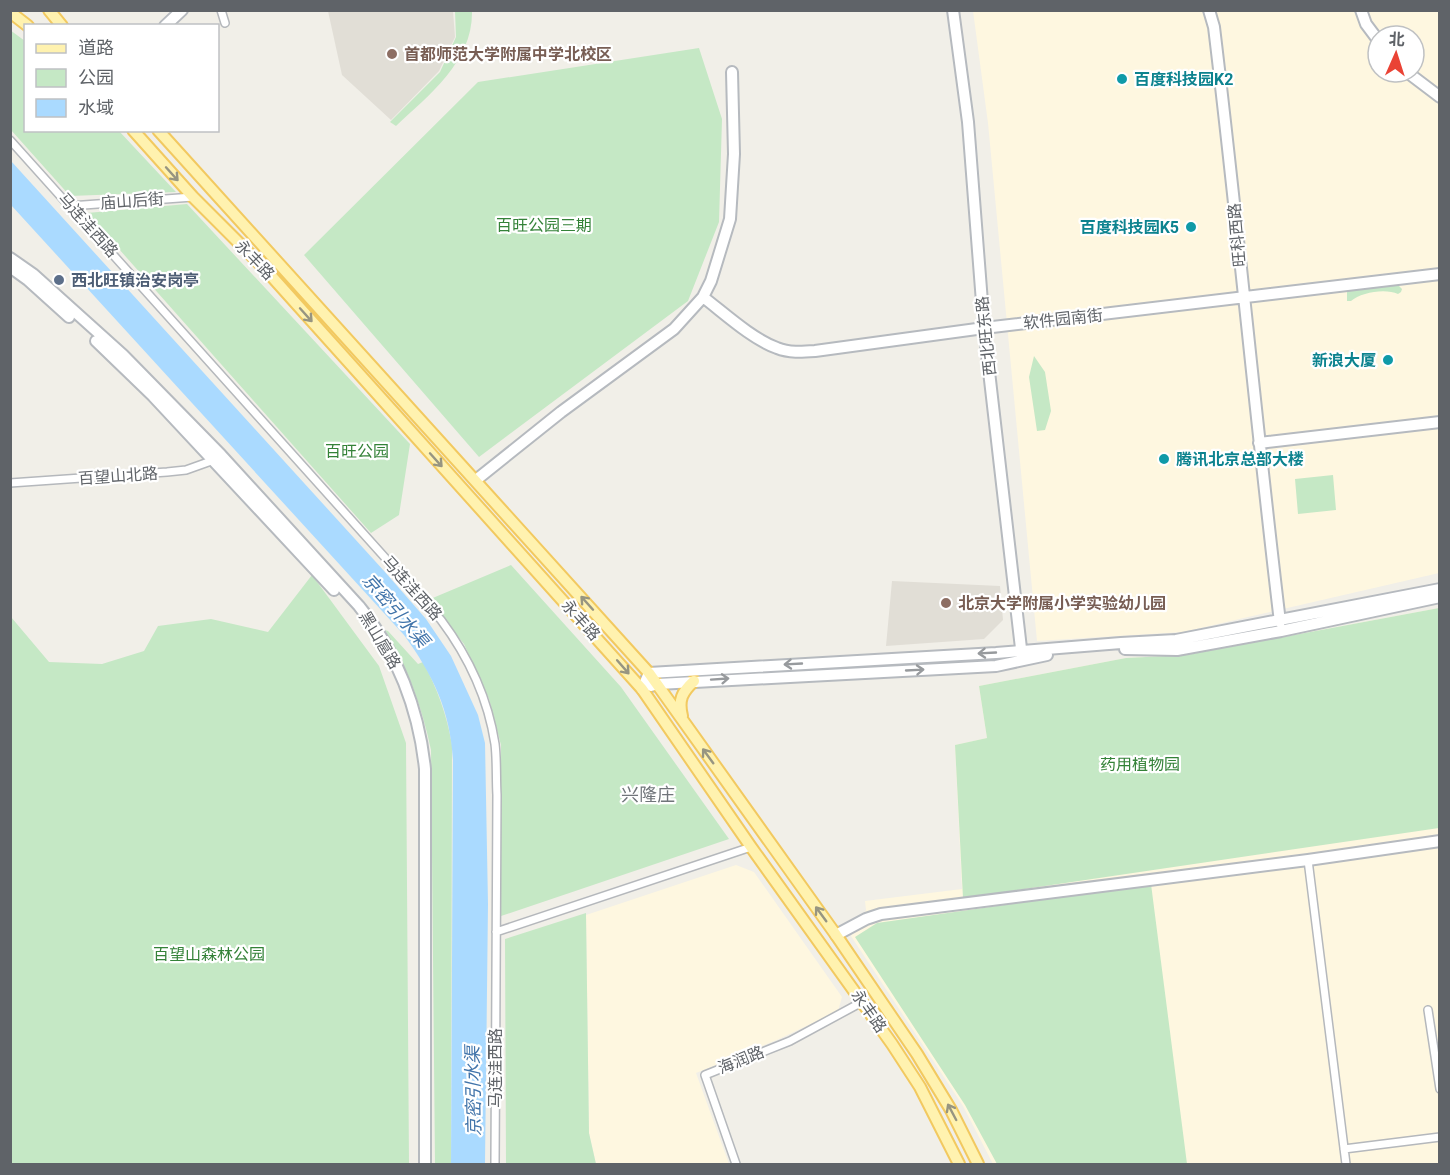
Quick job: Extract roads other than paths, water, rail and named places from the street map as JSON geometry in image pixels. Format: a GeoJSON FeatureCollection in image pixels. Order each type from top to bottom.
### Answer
{"type":"FeatureCollection","features":[{"type":"Feature","properties":{"kind":"main road"},"geometry":{"type":"LineString","coordinates":[[10,12],[25,24]]}},
{"type":"Feature","properties":{"kind":"main road","name":"永丰路"},"geometry":{"type":"LineString","coordinates":[[135,132],[193,197],[281,287],[642,689],[920,1087],[959,1164]]}},
{"type":"Feature","properties":{"kind":"main road","name":"永丰路"},"geometry":{"type":"LineString","coordinates":[[160,132],[658,684],[836,935],[937,1086],[978,1164]]}},
{"type":"Feature","properties":{"kind":"main road"},"geometry":{"type":"LineString","coordinates":[[267,272],[278,262]]}},
{"type":"Feature","properties":{"kind":"main road"},"geometry":{"type":"LineString","coordinates":[[281,287],[284,281],[293,278]]}},
{"type":"Feature","properties":{"kind":"main road"},"geometry":{"type":"LineString","coordinates":[[685,724],[680,700],[684,690],[694,681]]}},
{"type":"Feature","properties":{"kind":"street"},"geometry":{"type":"LineString","coordinates":[[43,10],[56,18]]}},
{"type":"Feature","properties":{"kind":"street"},"geometry":{"type":"LineString","coordinates":[[167,24],[182,10]]}},
{"type":"Feature","properties":{"kind":"street"},"geometry":{"type":"LineString","coordinates":[[221,10],[225,23]]}},
{"type":"Feature","properties":{"kind":"street","name":"西北旺东路"},"geometry":{"type":"LineString","coordinates":[[953,10],[968,122],[984,327],[1022,656]]}},
{"type":"Feature","properties":{"kind":"street"},"geometry":{"type":"LineString","coordinates":[[1209,10],[1214,27]]}},
{"type":"Feature","properties":{"kind":"street"},"geometry":{"type":"LineString","coordinates":[[1214,27],[1215,10]]}},
{"type":"Feature","properties":{"kind":"street","name":"旺科西路"},"geometry":{"type":"LineString","coordinates":[[1214,27],[1280,621]]}},
{"type":"Feature","properties":{"kind":"street"},"geometry":{"type":"LineString","coordinates":[[476,480],[561,412],[674,329],[703,297],[711,280],[730,219],[734,153],[732,72]]}},
{"type":"Feature","properties":{"kind":"street"},"geometry":{"type":"LineString","coordinates":[[1423,84],[1440,97]]}},
{"type":"Feature","properties":{"kind":"street","name":"马连洼西路"},"geometry":{"type":"LineString","coordinates":[[10,140],[441,620],[463,652],[483,699],[495,746],[495,1164]]}},
{"type":"Feature","properties":{"kind":"street","name":"庙山后街"},"geometry":{"type":"LineString","coordinates":[[70,206],[193,197]]}},
{"type":"Feature","properties":{"kind":"street","name":"黑山扈路"},"geometry":{"type":"LineString","coordinates":[[10,258],[33,274],[123,355],[363,621],[382,651],[404,701],[413,735],[418,784],[418,1164]]}},
{"type":"Feature","properties":{"kind":"street","name":"黑山扈路"},"geometry":{"type":"LineString","coordinates":[[10,267],[28,280],[99,344],[217,458],[368,617],[396,663],[411,699],[422,745],[425,783],[425,1164]]}},
{"type":"Feature","properties":{"kind":"street","name":"软件园南街"},"geometry":{"type":"LineString","coordinates":[[703,297],[761,340],[777,348],[796,352],[984,327],[1440,274]]}},
{"type":"Feature","properties":{"kind":"street"},"geometry":{"type":"LineString","coordinates":[[1259,443],[1440,422]]}},
{"type":"Feature","properties":{"kind":"street","name":"百望山北路"},"geometry":{"type":"LineString","coordinates":[[10,483],[186,470],[217,458]]}},
{"type":"Feature","properties":{"kind":"street"},"geometry":{"type":"LineString","coordinates":[[642,689],[658,684],[694,681],[996,666],[1022,656],[1176,640],[1440,590]]}},
{"type":"Feature","properties":{"kind":"street"},"geometry":{"type":"LineString","coordinates":[[642,689],[649,673],[1128,649],[1177,650],[1281,631],[1440,597]]}},
{"type":"Feature","properties":{"kind":"street"},"geometry":{"type":"LineString","coordinates":[[836,935],[866,919],[881,914],[1440,841]]}},
{"type":"Feature","properties":{"kind":"street"},"geometry":{"type":"LineString","coordinates":[[496,932],[751,848]]}},
{"type":"Feature","properties":{"kind":"street"},"geometry":{"type":"LineString","coordinates":[[1308,860],[1346,1164]]}},
{"type":"Feature","properties":{"kind":"street","name":"海润路"},"geometry":{"type":"LineString","coordinates":[[736,1164],[705,1075],[790,1041],[862,1002]]}},
{"type":"Feature","properties":{"kind":"street"},"geometry":{"type":"LineString","coordinates":[[1440,1014],[1429,1012],[1440,1089]]}},
{"type":"Feature","properties":{"kind":"street"},"geometry":{"type":"LineString","coordinates":[[1344,1149],[1440,1137]]}},
{"type":"Feature","properties":{"kind":"water","name":"京密引水渠"},"geometry":{"type":"Polygon","coordinates":[[[11,161],[385,572],[426,619],[451,656],[478,715],[485,743],[488,904],[485,1164],[451,1164],[453,760],[444,709],[431,679],[404,635],[11,205],[11,161]]]}},
{"type":"Feature","properties":{"kind":"place","name":"首都师范大学附属中学北校区"},"geometry":{"type":"Point","coordinates":[392,54]}},
{"type":"Feature","properties":{"kind":"place","name":"百度科技园K2"},"geometry":{"type":"Point","coordinates":[1122,79]}},
{"type":"Feature","properties":{"kind":"place","name":"百度科技园K5"},"geometry":{"type":"Point","coordinates":[1191,227]}},
{"type":"Feature","properties":{"kind":"place","name":"西北旺镇治安岗亭"},"geometry":{"type":"Point","coordinates":[59,280]}},
{"type":"Feature","properties":{"kind":"place","name":"新浪大厦"},"geometry":{"type":"Point","coordinates":[1388,360]}},
{"type":"Feature","properties":{"kind":"place","name":"腾讯北京总部大楼"},"geometry":{"type":"Point","coordinates":[1164,459]}},
{"type":"Feature","properties":{"kind":"place","name":"北京大学附属小学实验幼儿园"},"geometry":{"type":"Point","coordinates":[946,603]}},
{"type":"Feature","properties":{"kind":"district","name":"兴隆庄"},"geometry":{"type":"Point","coordinates":[648,794]}},
{"type":"Feature","properties":{"kind":"park label","name":"百旺公园三期"},"geometry":{"type":"Point","coordinates":[544,225]}},
{"type":"Feature","properties":{"kind":"park label","name":"百旺公园"},"geometry":{"type":"Point","coordinates":[357,451]}},
{"type":"Feature","properties":{"kind":"park label","name":"药用植物园"},"geometry":{"type":"Point","coordinates":[1140,764]}},
{"type":"Feature","properties":{"kind":"park label","name":"百望山森林公园"},"geometry":{"type":"Point","coordinates":[209,954]}}]}
